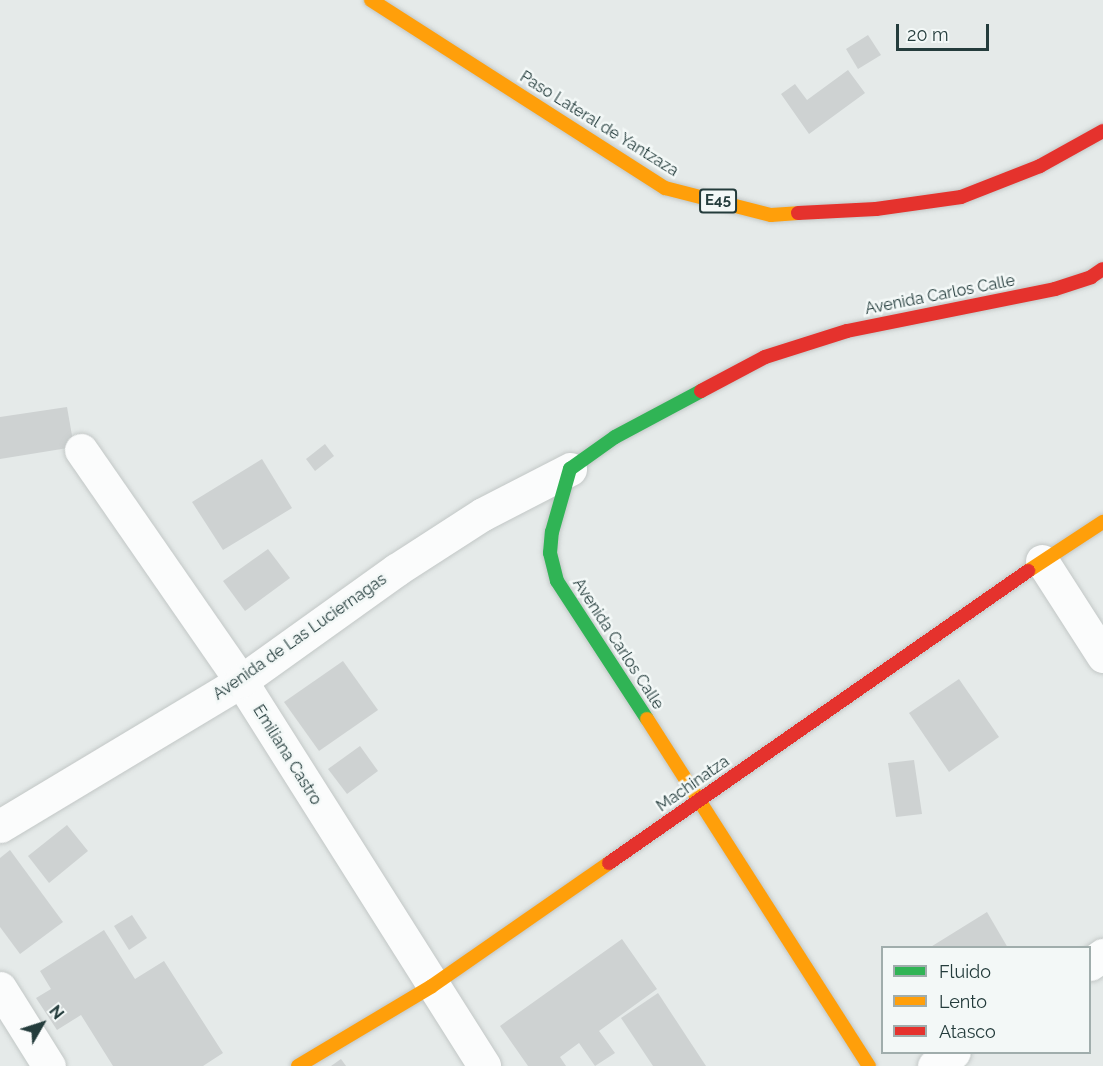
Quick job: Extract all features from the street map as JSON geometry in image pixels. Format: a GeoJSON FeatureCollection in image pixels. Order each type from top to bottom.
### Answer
{"type":"FeatureCollection","features":[{"type":"Feature","properties":{"kind":"main road","name":"Paso Lateral de Yantzaza"},"geometry":{"type":"LineString","coordinates":[[371,0],[665,188],[771,215],[876,209],[961,197],[1041,166],[1103,131]]}},
{"type":"Feature","properties":{"kind":"main road","name":"Avenida Carlos Calle"},"geometry":{"type":"LineString","coordinates":[[869,1066],[557,581],[550,553],[551,543],[570,469],[633,427],[765,357],[847,331],[1055,289],[1091,278],[1103,269]]}},
{"type":"Feature","properties":{"kind":"main road","name":"Machinatza"},"geometry":{"type":"LineString","coordinates":[[298,1066],[432,986],[1042,561],[1103,522]]}},
{"type":"Feature","properties":{"kind":"street","name":"Emiliana Castro"},"geometry":{"type":"LineString","coordinates":[[81,450],[241,681],[484,1066]]}},
{"type":"Feature","properties":{"kind":"street","name":"Avenida de Las Luciernagas"},"geometry":{"type":"LineString","coordinates":[[0,826],[241,681],[396,570],[483,514],[570,469]]}},
{"type":"Feature","properties":{"kind":"street"},"geometry":{"type":"LineString","coordinates":[[1042,561],[1103,656]]}},
{"type":"Feature","properties":{"kind":"street"},"geometry":{"type":"LineString","coordinates":[[0,988],[49,1066]]}},
{"type":"Feature","properties":{"kind":"street"},"geometry":{"type":"LineString","coordinates":[[934,1066],[952,1054]]}},
{"type":"Feature","properties":{"kind":"building"},"geometry":{"type":"Polygon","coordinates":[[[868,35],[881,55],[858,69],[846,49],[868,35]]]}},
{"type":"Feature","properties":{"kind":"building"},"geometry":{"type":"Polygon","coordinates":[[[848,70],[865,93],[809,134],[781,94],[795,84],[807,100],[848,70]]]}},
{"type":"Feature","properties":{"kind":"building"},"geometry":{"type":"Polygon","coordinates":[[[67,407],[74,447],[0,459],[0,417],[67,407]]]}},
{"type":"Feature","properties":{"kind":"building"},"geometry":{"type":"Polygon","coordinates":[[[325,444],[334,456],[315,471],[306,459],[325,444]]]}},
{"type":"Feature","properties":{"kind":"building"},"geometry":{"type":"Polygon","coordinates":[[[262,459],[292,508],[223,550],[192,502],[262,459]]]}},
{"type":"Feature","properties":{"kind":"building"},"geometry":{"type":"Polygon","coordinates":[[[268,549],[290,578],[245,611],[223,581],[268,549]]]}},
{"type":"Feature","properties":{"kind":"building"},"geometry":{"type":"Polygon","coordinates":[[[343,661],[378,710],[319,751],[284,702],[343,661]]]}},
{"type":"Feature","properties":{"kind":"building"},"geometry":{"type":"Polygon","coordinates":[[[959,679],[999,737],[949,772],[909,713],[959,679]]]}},
{"type":"Feature","properties":{"kind":"building"},"geometry":{"type":"Polygon","coordinates":[[[360,746],[378,771],[347,794],[328,769],[360,746]]]}},
{"type":"Feature","properties":{"kind":"building"},"geometry":{"type":"Polygon","coordinates":[[[914,760],[922,814],[896,817],[888,763],[914,760]]]}},
{"type":"Feature","properties":{"kind":"building"},"geometry":{"type":"Polygon","coordinates":[[[67,825],[88,851],[49,883],[28,856],[67,825]]]}},
{"type":"Feature","properties":{"kind":"building"},"geometry":{"type":"Polygon","coordinates":[[[10,850],[63,922],[20,954],[0,927],[0,858],[10,850]]]}},
{"type":"Feature","properties":{"kind":"building"},"geometry":{"type":"Polygon","coordinates":[[[987,912],[1007,946],[932,946],[987,912]]]}},
{"type":"Feature","properties":{"kind":"building"},"geometry":{"type":"Polygon","coordinates":[[[132,915],[147,938],[129,950],[114,926],[132,915]]]}},
{"type":"Feature","properties":{"kind":"building"},"geometry":{"type":"Polygon","coordinates":[[[104,930],[135,979],[164,961],[223,1053],[203,1066],[113,1066],[81,1015],[57,1030],[36,998],[51,989],[40,971],[104,930]]]}},
{"type":"Feature","properties":{"kind":"building"},"geometry":{"type":"Polygon","coordinates":[[[622,939],[657,989],[599,1031],[615,1053],[595,1066],[579,1043],[560,1057],[566,1066],[528,1066],[500,1026],[622,939]]]}},
{"type":"Feature","properties":{"kind":"building"},"geometry":{"type":"Polygon","coordinates":[[[658,993],[706,1066],[653,1066],[621,1018],[658,993]]]}},
{"type":"Feature","properties":{"kind":"building"},"geometry":{"type":"Polygon","coordinates":[[[341,1059],[346,1066],[331,1066],[341,1059]]]}},
{"type":"Feature","properties":{"kind":"traffic: fast"},"geometry":{"type":"LineString","coordinates":[[647,719],[557,581],[550,553],[552,532],[570,469],[615,437],[701,391]]}},
{"type":"Feature","properties":{"kind":"traffic: slow"},"geometry":{"type":"LineString","coordinates":[[371,0],[665,188],[771,215],[798,213]]}},
{"type":"Feature","properties":{"kind":"traffic: slow"},"geometry":{"type":"LineString","coordinates":[[1028,571],[1103,522]]}},
{"type":"Feature","properties":{"kind":"traffic: slow"},"geometry":{"type":"LineString","coordinates":[[647,719],[869,1066]]}},
{"type":"Feature","properties":{"kind":"traffic: slow"},"geometry":{"type":"LineString","coordinates":[[298,1066],[432,986],[609,863]]}},
{"type":"Feature","properties":{"kind":"traffic: jam"},"geometry":{"type":"LineString","coordinates":[[798,213],[876,209],[961,197],[1040,166],[1103,131]]}},
{"type":"Feature","properties":{"kind":"traffic: jam"},"geometry":{"type":"LineString","coordinates":[[701,391],[765,357],[847,331],[1055,289],[1091,277],[1103,269]]}},
{"type":"Feature","properties":{"kind":"traffic: jam"},"geometry":{"type":"LineString","coordinates":[[609,863],[1028,571]]}}]}
